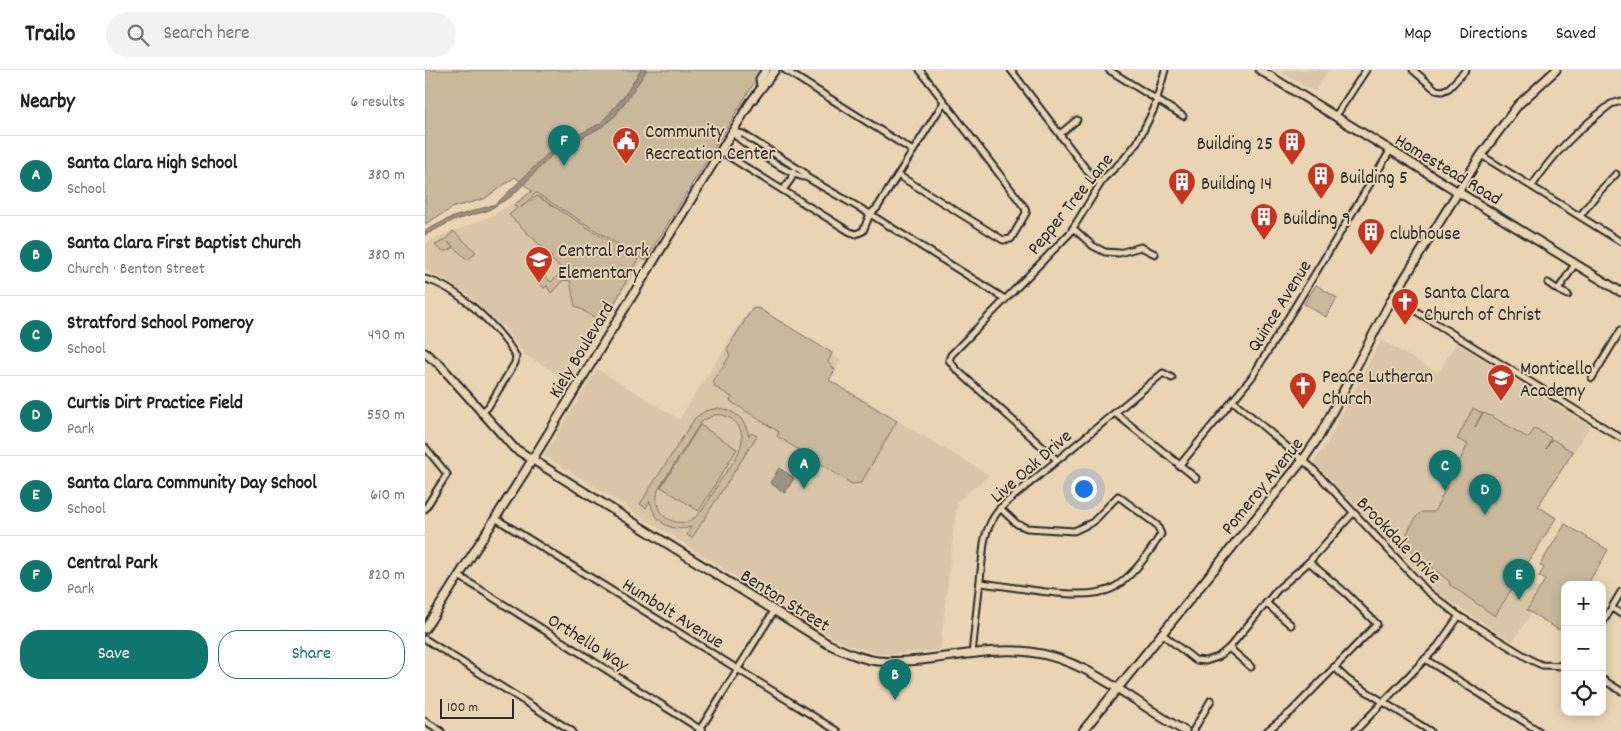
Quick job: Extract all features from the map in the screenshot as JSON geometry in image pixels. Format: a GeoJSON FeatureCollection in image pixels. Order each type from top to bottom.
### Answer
{"type":"FeatureCollection","features":[{"type":"Feature","properties":{"kind":"main road","name":"Kiely Boulevard"},"geometry":{"type":"LineString","coordinates":[[761,86],[760,79],[766,70]]}},
{"type":"Feature","properties":{"kind":"main road","name":"Kiely Boulevard"},"geometry":{"type":"LineString","coordinates":[[425,628],[531,460],[720,151],[761,86],[767,84],[775,70]]}},
{"type":"Feature","properties":{"kind":"main road","name":"Homestead Road"},"geometry":{"type":"LineString","coordinates":[[1259,70],[1621,292]]}},
{"type":"Feature","properties":{"kind":"main road","name":"Pomeroy Avenue"},"geometry":{"type":"LineString","coordinates":[[1083,731],[1303,460],[1320,435],[1393,297],[1481,155],[1518,105],[1556,70]]}},
{"type":"Feature","properties":{"kind":"main road","name":"Benton Street"},"geometry":{"type":"LineString","coordinates":[[425,353],[440,365],[509,444],[531,460],[828,644],[853,655],[876,660],[901,662],[972,654],[1027,652],[1039,654],[1073,664],[1185,731]]}},
{"type":"Feature","properties":{"kind":"street"},"geometry":{"type":"LineString","coordinates":[[785,70],[913,150]]}},
{"type":"Feature","properties":{"kind":"street"},"geometry":{"type":"LineString","coordinates":[[898,175],[1007,241],[1011,239],[1025,217],[1025,208],[920,70]]}},
{"type":"Feature","properties":{"kind":"street"},"geometry":{"type":"LineString","coordinates":[[1011,70],[1089,173],[1100,183]]}},
{"type":"Feature","properties":{"kind":"street"},"geometry":{"type":"LineString","coordinates":[[1109,70],[1183,116]]}},
{"type":"Feature","properties":{"kind":"street","name":"Pepper Tree Lane"},"geometry":{"type":"LineString","coordinates":[[1057,460],[956,369],[949,360],[951,355],[1005,299],[1061,244],[1100,183],[1137,143],[1157,100],[1165,70]]}},
{"type":"Feature","properties":{"kind":"street"},"geometry":{"type":"LineString","coordinates":[[1335,117],[1366,70]]}},
{"type":"Feature","properties":{"kind":"street"},"geometry":{"type":"LineString","coordinates":[[1413,70],[1436,90],[1443,91],[1449,88],[1465,70]]}},
{"type":"Feature","properties":{"kind":"street"},"geometry":{"type":"LineString","coordinates":[[1531,186],[1561,147],[1583,126],[1620,100]]}},
{"type":"Feature","properties":{"kind":"street"},"geometry":{"type":"LineString","coordinates":[[720,151],[857,234],[863,231],[870,214],[877,208],[944,102]]}},
{"type":"Feature","properties":{"kind":"street"},"geometry":{"type":"LineString","coordinates":[[1060,134],[1077,120]]}},
{"type":"Feature","properties":{"kind":"street"},"geometry":{"type":"LineString","coordinates":[[732,132],[743,134],[805,173],[806,177]]}},
{"type":"Feature","properties":{"kind":"street"},"geometry":{"type":"LineString","coordinates":[[732,132],[739,140],[790,171],[806,177],[870,214],[1005,299]]}},
{"type":"Feature","properties":{"kind":"street","name":"Quince Avenue"},"geometry":{"type":"LineString","coordinates":[[1179,466],[1252,377],[1390,151]]}},
{"type":"Feature","properties":{"kind":"street"},"geometry":{"type":"LineString","coordinates":[[1481,155],[1621,242]]}},
{"type":"Feature","properties":{"kind":"street"},"geometry":{"type":"LineString","coordinates":[[783,190],[793,166]]}},
{"type":"Feature","properties":{"kind":"street"},"geometry":{"type":"LineString","coordinates":[[1580,216],[1616,174]]}},
{"type":"Feature","properties":{"kind":"street"},"geometry":{"type":"LineString","coordinates":[[1073,228],[1093,246],[1105,252],[1119,253],[1141,247],[1155,254]]}},
{"type":"Feature","properties":{"kind":"street"},"geometry":{"type":"LineString","coordinates":[[1559,290],[1575,264]]}},
{"type":"Feature","properties":{"kind":"street"},"geometry":{"type":"LineString","coordinates":[[425,280],[432,281],[454,294],[480,313],[516,356],[515,363],[488,407],[481,413]]}},
{"type":"Feature","properties":{"kind":"street"},"geometry":{"type":"LineString","coordinates":[[1548,283],[1567,295]]}},
{"type":"Feature","properties":{"kind":"street"},"geometry":{"type":"LineString","coordinates":[[1393,297],[1621,438]]}},
{"type":"Feature","properties":{"kind":"street"},"geometry":{"type":"LineString","coordinates":[[1592,378],[1621,330]]}},
{"type":"Feature","properties":{"kind":"street","name":"Live Oak Drive"},"geometry":{"type":"LineString","coordinates":[[972,654],[986,534],[1000,508],[1163,373],[1172,378]]}},
{"type":"Feature","properties":{"kind":"street","name":"Brookdale Drive"},"geometry":{"type":"LineString","coordinates":[[1233,401],[1303,460],[1412,578],[1459,616],[1542,665],[1561,666]]}},
{"type":"Feature","properties":{"kind":"street"},"geometry":{"type":"LineString","coordinates":[[1115,413],[1196,478]]}},
{"type":"Feature","properties":{"kind":"street"},"geometry":{"type":"LineString","coordinates":[[425,446],[447,474],[425,509]]}},
{"type":"Feature","properties":{"kind":"street"},"geometry":{"type":"LineString","coordinates":[[980,582],[1066,593],[1096,594],[1112,588],[1127,577],[1161,534],[1157,525],[1118,496],[1093,522],[1074,531],[1027,528],[1017,524],[1000,508]]}},
{"type":"Feature","properties":{"kind":"street"},"geometry":{"type":"LineString","coordinates":[[1161,634],[1195,660],[1206,661],[1218,657],[1229,648],[1278,589],[1309,562],[1353,513]]}},
{"type":"Feature","properties":{"kind":"street","name":"Humbolt Avenue"},"geometry":{"type":"LineString","coordinates":[[495,518],[837,731]]}},
{"type":"Feature","properties":{"kind":"street"},"geometry":{"type":"LineString","coordinates":[[1267,731],[1291,712],[1377,624],[1347,594],[1309,562]]}},
{"type":"Feature","properties":{"kind":"street","name":"Orthello Way"},"geometry":{"type":"LineString","coordinates":[[459,576],[701,730]]}},
{"type":"Feature","properties":{"kind":"street"},"geometry":{"type":"LineString","coordinates":[[1606,618],[1621,592]]}},
{"type":"Feature","properties":{"kind":"street"},"geometry":{"type":"LineString","coordinates":[[1266,603],[1291,625]]}},
{"type":"Feature","properties":{"kind":"street"},"geometry":{"type":"LineString","coordinates":[[1612,608],[1621,614]]}},
{"type":"Feature","properties":{"kind":"street"},"geometry":{"type":"LineString","coordinates":[[701,730],[774,611]]}},
{"type":"Feature","properties":{"kind":"street"},"geometry":{"type":"LineString","coordinates":[[1355,731],[1425,659],[1448,633],[1459,616]]}},
{"type":"Feature","properties":{"kind":"street"},"geometry":{"type":"LineString","coordinates":[[425,638],[572,731]]}},
{"type":"Feature","properties":{"kind":"street"},"geometry":{"type":"LineString","coordinates":[[1229,648],[1251,667]]}},
{"type":"Feature","properties":{"kind":"street"},"geometry":{"type":"LineString","coordinates":[[1425,659],[1539,731]]}},
{"type":"Feature","properties":{"kind":"street"},"geometry":{"type":"LineString","coordinates":[[1334,667],[1348,680],[1430,731]]}},
{"type":"Feature","properties":{"kind":"street"},"geometry":{"type":"LineString","coordinates":[[1606,682],[1621,691]]}},
{"type":"Feature","properties":{"kind":"street"},"geometry":{"type":"LineString","coordinates":[[1193,731],[1211,700]]}},
{"type":"Feature","properties":{"kind":"street"},"geometry":{"type":"LineString","coordinates":[[425,721],[441,731]]}},
{"type":"Feature","properties":{"kind":"shaded area"},"geometry":{"type":"Polygon","coordinates":[[[425,70],[762,70],[645,261],[536,193],[520,208],[537,196],[638,259],[604,323],[575,306],[570,281],[563,280],[551,293],[547,286],[544,288],[532,276],[539,270],[551,282],[563,270],[509,215],[517,208],[514,205],[532,191],[515,177],[484,199],[454,207],[425,224],[425,70]]]}},
{"type":"Feature","properties":{"kind":"shaded area"},"geometry":{"type":"Polygon","coordinates":[[[641,70],[647,70],[616,115],[603,126],[553,154],[512,196],[487,211],[452,221],[425,235],[425,231],[450,218],[496,204],[555,147],[601,123],[625,95],[641,70]]]}},
{"type":"Feature","properties":{"kind":"shaded area"},"geometry":{"type":"Polygon","coordinates":[[[1284,70],[1328,70],[1315,92],[1282,73],[1284,70]]]}},
{"type":"Feature","properties":{"kind":"shaded area","name":"Central Park Elementary"},"geometry":{"type":"Polygon","coordinates":[[[532,191],[643,260],[568,380],[524,354],[504,328],[469,295],[425,269],[425,243],[494,215],[532,191]]]}},
{"type":"Feature","properties":{"kind":"shaded area"},"geometry":{"type":"Polygon","coordinates":[[[453,231],[476,252],[468,260],[448,242],[453,248],[448,251],[441,250],[435,245],[445,240],[453,231]]]}},
{"type":"Feature","properties":{"kind":"shaded area"},"geometry":{"type":"Polygon","coordinates":[[[1316,285],[1337,298],[1326,317],[1304,304],[1316,285]]]}},
{"type":"Feature","properties":{"kind":"shaded area"},"geometry":{"type":"Polygon","coordinates":[[[753,305],[841,360],[829,380],[989,475],[957,502],[940,650],[891,654],[877,653],[833,638],[544,455],[597,369],[679,419],[753,305]]]}},
{"type":"Feature","properties":{"kind":"shaded area"},"geometry":{"type":"Polygon","coordinates":[[[758,308],[832,353],[828,362],[835,370],[829,380],[897,421],[861,483],[852,484],[777,436],[779,432],[730,401],[732,397],[715,387],[713,380],[730,356],[727,349],[752,309],[758,308]]]}},
{"type":"Feature","properties":{"kind":"shaded area"},"geometry":{"type":"Polygon","coordinates":[[[1381,340],[1438,373],[1456,343],[1590,426],[1538,506],[1556,518],[1519,577],[1539,589],[1527,610],[1531,613],[1513,642],[1440,595],[1314,462],[1327,443],[1381,340]]]}},
{"type":"Feature","properties":{"kind":"shaded area"},"geometry":{"type":"Polygon","coordinates":[[[718,408],[734,413],[742,420],[749,436],[751,433],[757,436],[692,538],[687,535],[691,527],[670,527],[655,515],[650,501],[646,508],[640,504],[695,418],[705,411],[718,408]],[[717,415],[701,422],[658,490],[657,500],[659,509],[663,515],[673,521],[687,522],[699,514],[741,446],[740,430],[735,422],[725,416],[717,415]]]}},
{"type":"Feature","properties":{"kind":"shaded area"},"geometry":{"type":"Polygon","coordinates":[[[1473,408],[1482,413],[1475,427],[1483,413],[1528,438],[1535,428],[1551,438],[1546,449],[1552,439],[1573,452],[1538,506],[1556,518],[1495,616],[1450,585],[1449,581],[1412,551],[1407,533],[1421,512],[1434,512],[1468,444],[1457,439],[1473,408]]]}},
{"type":"Feature","properties":{"kind":"shaded area"},"geometry":{"type":"Polygon","coordinates":[[[700,425],[737,449],[699,511],[661,487],[700,425]]]}},
{"type":"Feature","properties":{"kind":"shaded area"},"geometry":{"type":"Polygon","coordinates":[[[779,468],[794,478],[785,493],[770,483],[779,468]]]}},
{"type":"Feature","properties":{"kind":"shaded area"},"geometry":{"type":"Polygon","coordinates":[[[1565,524],[1608,550],[1589,581],[1561,581],[1561,627],[1559,630],[1527,610],[1545,580],[1539,576],[1544,568],[1540,565],[1565,524]]]}},
{"type":"Feature","properties":{"kind":"place","name":"Community Recreation Center"},"geometry":{"type":"Point","coordinates":[626,165]}},
{"type":"Feature","properties":{"kind":"place","name":"Central Park"},"geometry":{"type":"Point","coordinates":[564,166]}},
{"type":"Feature","properties":{"kind":"place","name":"Building 25"},"geometry":{"type":"Point","coordinates":[1292,166]}},
{"type":"Feature","properties":{"kind":"place","name":"Building 5"},"geometry":{"type":"Point","coordinates":[1321,200]}},
{"type":"Feature","properties":{"kind":"place","name":"Building 14"},"geometry":{"type":"Point","coordinates":[1182,206]}},
{"type":"Feature","properties":{"kind":"place","name":"Building 9"},"geometry":{"type":"Point","coordinates":[1264,241]}},
{"type":"Feature","properties":{"kind":"place","name":"clubhouse"},"geometry":{"type":"Point","coordinates":[1371,256]}},
{"type":"Feature","properties":{"kind":"place","name":"Central Park Elementary"},"geometry":{"type":"Point","coordinates":[539,284]}},
{"type":"Feature","properties":{"kind":"place","name":"Santa Clara Church of Christ"},"geometry":{"type":"Point","coordinates":[1405,326]}},
{"type":"Feature","properties":{"kind":"place","name":"Monticello Academy"},"geometry":{"type":"Point","coordinates":[1501,402]}},
{"type":"Feature","properties":{"kind":"place","name":"Peace Lutheran Church"},"geometry":{"type":"Point","coordinates":[1303,410]}},
{"type":"Feature","properties":{"kind":"place","name":"Santa Clara High School"},"geometry":{"type":"Point","coordinates":[804,489]}},
{"type":"Feature","properties":{"kind":"place","name":"Stratford School Pomeroy"},"geometry":{"type":"Point","coordinates":[1445,491]}},
{"type":"Feature","properties":{"kind":"place","name":"Curtis Dirt Practice Field"},"geometry":{"type":"Point","coordinates":[1485,515]}},
{"type":"Feature","properties":{"kind":"place","name":"Santa Clara Community Day School"},"geometry":{"type":"Point","coordinates":[1519,600]}},
{"type":"Feature","properties":{"kind":"place","name":"Santa Clara First Baptist Church"},"geometry":{"type":"Point","coordinates":[895,700]}}]}
